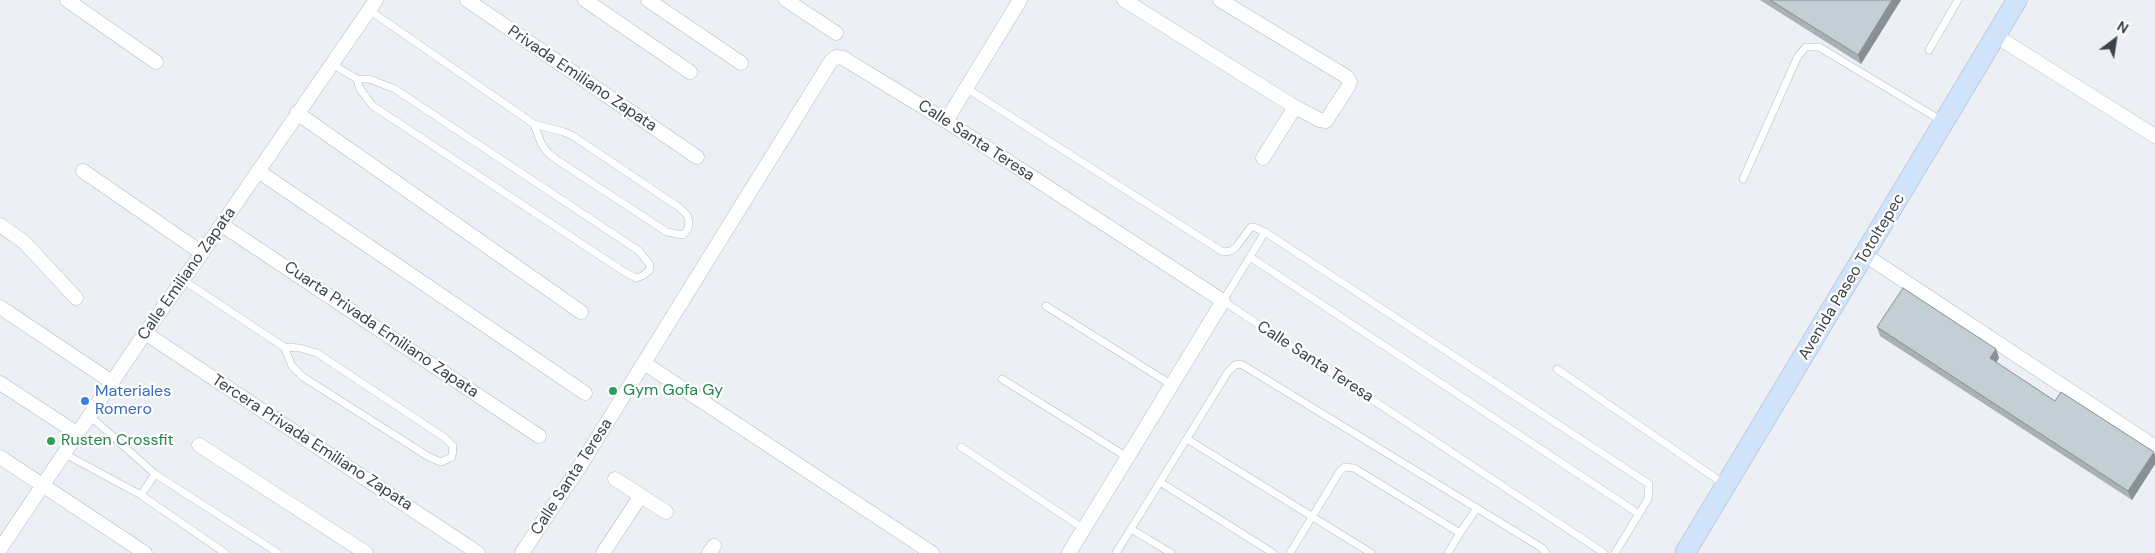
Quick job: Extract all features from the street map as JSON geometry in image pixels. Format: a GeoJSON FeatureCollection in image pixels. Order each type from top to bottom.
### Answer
{"type":"FeatureCollection","features":[{"type":"Feature","properties":{"kind":"main road","name":"Avenida Paseo Totoltepec"},"geometry":{"type":"LineString","coordinates":[[1685,553],[2017,0]]}},
{"type":"Feature","properties":{"kind":"street"},"geometry":{"type":"LineString","coordinates":[[67,0],[156,62]]}},
{"type":"Feature","properties":{"kind":"street","name":"Privada Emiliano Zapata"},"geometry":{"type":"LineString","coordinates":[[467,0],[697,157]]}},
{"type":"Feature","properties":{"kind":"street"},"geometry":{"type":"LineString","coordinates":[[585,0],[690,72]]}},
{"type":"Feature","properties":{"kind":"street"},"geometry":{"type":"LineString","coordinates":[[648,0],[742,64]]}},
{"type":"Feature","properties":{"kind":"street"},"geometry":{"type":"LineString","coordinates":[[786,0],[836,33]]}},
{"type":"Feature","properties":{"kind":"street"},"geometry":{"type":"LineString","coordinates":[[946,121],[1020,0]]}},
{"type":"Feature","properties":{"kind":"street"},"geometry":{"type":"LineString","coordinates":[[1124,0],[1295,107],[1320,120],[1326,121],[1348,87],[1350,82],[1347,77],[1220,0]]}},
{"type":"Feature","properties":{"kind":"street","name":"Calle Emiliano Zapata"},"geometry":{"type":"LineString","coordinates":[[0,549],[145,333],[222,225],[372,5]]}},
{"type":"Feature","properties":{"kind":"street"},"geometry":{"type":"LineString","coordinates":[[1996,36],[2155,136]]}},
{"type":"Feature","properties":{"kind":"street","name":"Calle Santa Teresa"},"geometry":{"type":"LineString","coordinates":[[522,553],[580,466],[831,60],[836,57],[843,58],[946,121],[1223,301]]}},
{"type":"Feature","properties":{"kind":"street"},"geometry":{"type":"LineString","coordinates":[[1263,158],[1295,107]]}},
{"type":"Feature","properties":{"kind":"street"},"geometry":{"type":"LineString","coordinates":[[297,113],[581,312]]}},
{"type":"Feature","properties":{"kind":"street"},"geometry":{"type":"LineString","coordinates":[[83,171],[202,253]]}},
{"type":"Feature","properties":{"kind":"street"},"geometry":{"type":"LineString","coordinates":[[258,171],[585,393]]}},
{"type":"Feature","properties":{"kind":"street"},"geometry":{"type":"LineString","coordinates":[[0,225],[24,242],[76,298]]}},
{"type":"Feature","properties":{"kind":"street","name":"Cuarta Privada Emiliano Zapata"},"geometry":{"type":"LineString","coordinates":[[222,225],[539,436]]}},
{"type":"Feature","properties":{"kind":"street"},"geometry":{"type":"LineString","coordinates":[[1865,255],[2155,447]]}},
{"type":"Feature","properties":{"kind":"street"},"geometry":{"type":"LineString","coordinates":[[1069,553],[1223,301]]}},
{"type":"Feature","properties":{"kind":"street"},"geometry":{"type":"LineString","coordinates":[[0,307],[112,382]]}},
{"type":"Feature","properties":{"kind":"street","name":"Tercera Privada Emiliano Zapata"},"geometry":{"type":"LineString","coordinates":[[145,333],[478,553]]}},
{"type":"Feature","properties":{"kind":"street"},"geometry":{"type":"LineString","coordinates":[[644,363],[932,553]]}},
{"type":"Feature","properties":{"kind":"street"},"geometry":{"type":"LineString","coordinates":[[0,383],[78,434]]}},
{"type":"Feature","properties":{"kind":"street"},"geometry":{"type":"LineString","coordinates":[[199,445],[366,553]]}},
{"type":"Feature","properties":{"kind":"street"},"geometry":{"type":"LineString","coordinates":[[0,458],[145,553]]}},
{"type":"Feature","properties":{"kind":"street"},"geometry":{"type":"LineString","coordinates":[[615,479],[640,497],[666,512]]}},
{"type":"Feature","properties":{"kind":"street"},"geometry":{"type":"LineString","coordinates":[[603,553],[640,497]]}},
{"type":"Feature","properties":{"kind":"lane"},"geometry":{"type":"LineString","coordinates":[[1929,50],[1958,0]]}},
{"type":"Feature","properties":{"kind":"lane"},"geometry":{"type":"LineString","coordinates":[[372,5],[534,124],[573,136],[672,203],[687,214],[689,221],[688,229],[683,235],[667,232],[558,160],[547,152],[541,143],[534,124]]}},
{"type":"Feature","properties":{"kind":"lane"},"geometry":{"type":"LineString","coordinates":[[1743,179],[1798,56],[1806,47],[1819,47],[1944,122]]}},
{"type":"Feature","properties":{"kind":"lane"},"geometry":{"type":"LineString","coordinates":[[332,64],[357,79],[369,79],[395,88],[639,251],[650,265],[648,271],[636,278],[585,246],[373,106],[360,90],[357,79]]}},
{"type":"Feature","properties":{"kind":"lane"},"geometry":{"type":"LineString","coordinates":[[966,88],[1223,252],[1231,251],[1236,247],[1251,227],[1254,226],[1265,232],[1649,484],[1648,499],[1615,553]]}},
{"type":"Feature","properties":{"kind":"lane"},"geometry":{"type":"LineString","coordinates":[[1223,301],[1265,232]]}},
{"type":"Feature","properties":{"kind":"lane"},"geometry":{"type":"LineString","coordinates":[[1250,257],[1639,514]]}},
{"type":"Feature","properties":{"kind":"lane"},"geometry":{"type":"LineString","coordinates":[[183,280],[284,347],[300,348],[325,359],[445,438],[453,446],[452,457],[441,462],[429,457],[303,378],[292,366],[284,347]]}},
{"type":"Feature","properties":{"kind":"lane","name":"Calle Santa Teresa"},"geometry":{"type":"LineString","coordinates":[[1223,301],[1604,553]]}},
{"type":"Feature","properties":{"kind":"lane"},"geometry":{"type":"LineString","coordinates":[[1046,306],[1172,385]]}},
{"type":"Feature","properties":{"kind":"lane"},"geometry":{"type":"LineString","coordinates":[[1116,553],[1228,372],[1235,365],[1241,364],[1477,508],[1546,553]]}},
{"type":"Feature","properties":{"kind":"lane"},"geometry":{"type":"LineString","coordinates":[[1557,369],[1726,485]]}},
{"type":"Feature","properties":{"kind":"lane"},"geometry":{"type":"LineString","coordinates":[[1002,379],[1127,457]]}},
{"type":"Feature","properties":{"kind":"lane"},"geometry":{"type":"LineString","coordinates":[[90,416],[154,474],[278,553]]}},
{"type":"Feature","properties":{"kind":"lane"},"geometry":{"type":"LineString","coordinates":[[1187,439],[1313,515],[1371,553]]}},
{"type":"Feature","properties":{"kind":"lane"},"geometry":{"type":"LineString","coordinates":[[961,447],[1084,529]]}},
{"type":"Feature","properties":{"kind":"lane"},"geometry":{"type":"LineString","coordinates":[[65,454],[140,495],[225,553]]}},
{"type":"Feature","properties":{"kind":"lane"},"geometry":{"type":"LineString","coordinates":[[1290,553],[1340,471],[1346,467],[1354,468],[1460,533]]}},
{"type":"Feature","properties":{"kind":"lane"},"geometry":{"type":"LineString","coordinates":[[140,495],[154,474]]}},
{"type":"Feature","properties":{"kind":"lane"},"geometry":{"type":"LineString","coordinates":[[1160,482],[1273,553]]}},
{"type":"Feature","properties":{"kind":"lane"},"geometry":{"type":"LineString","coordinates":[[1448,553],[1477,508]]}},
{"type":"Feature","properties":{"kind":"lane"},"geometry":{"type":"LineString","coordinates":[[1131,529],[1170,553]]}},
{"type":"Feature","properties":{"kind":"building"},"geometry":{"type":"Polygon","coordinates":[[[1770,0],[1892,0],[1858,55],[1770,0]]]}},
{"type":"Feature","properties":{"kind":"building"},"geometry":{"type":"Polygon","coordinates":[[[1903,288],[1996,349],[1990,358],[2055,401],[2061,392],[2154,452],[2128,491],[1877,327],[1903,288]]]}},
{"type":"Feature","properties":{"kind":"place","name":"Gym Gofa Gy"},"geometry":{"type":"Point","coordinates":[613,391]}},
{"type":"Feature","properties":{"kind":"place","name":"Materiales Romero"},"geometry":{"type":"Point","coordinates":[85,401]}},
{"type":"Feature","properties":{"kind":"place","name":"Rusten Crossfit"},"geometry":{"type":"Point","coordinates":[51,441]}}]}
